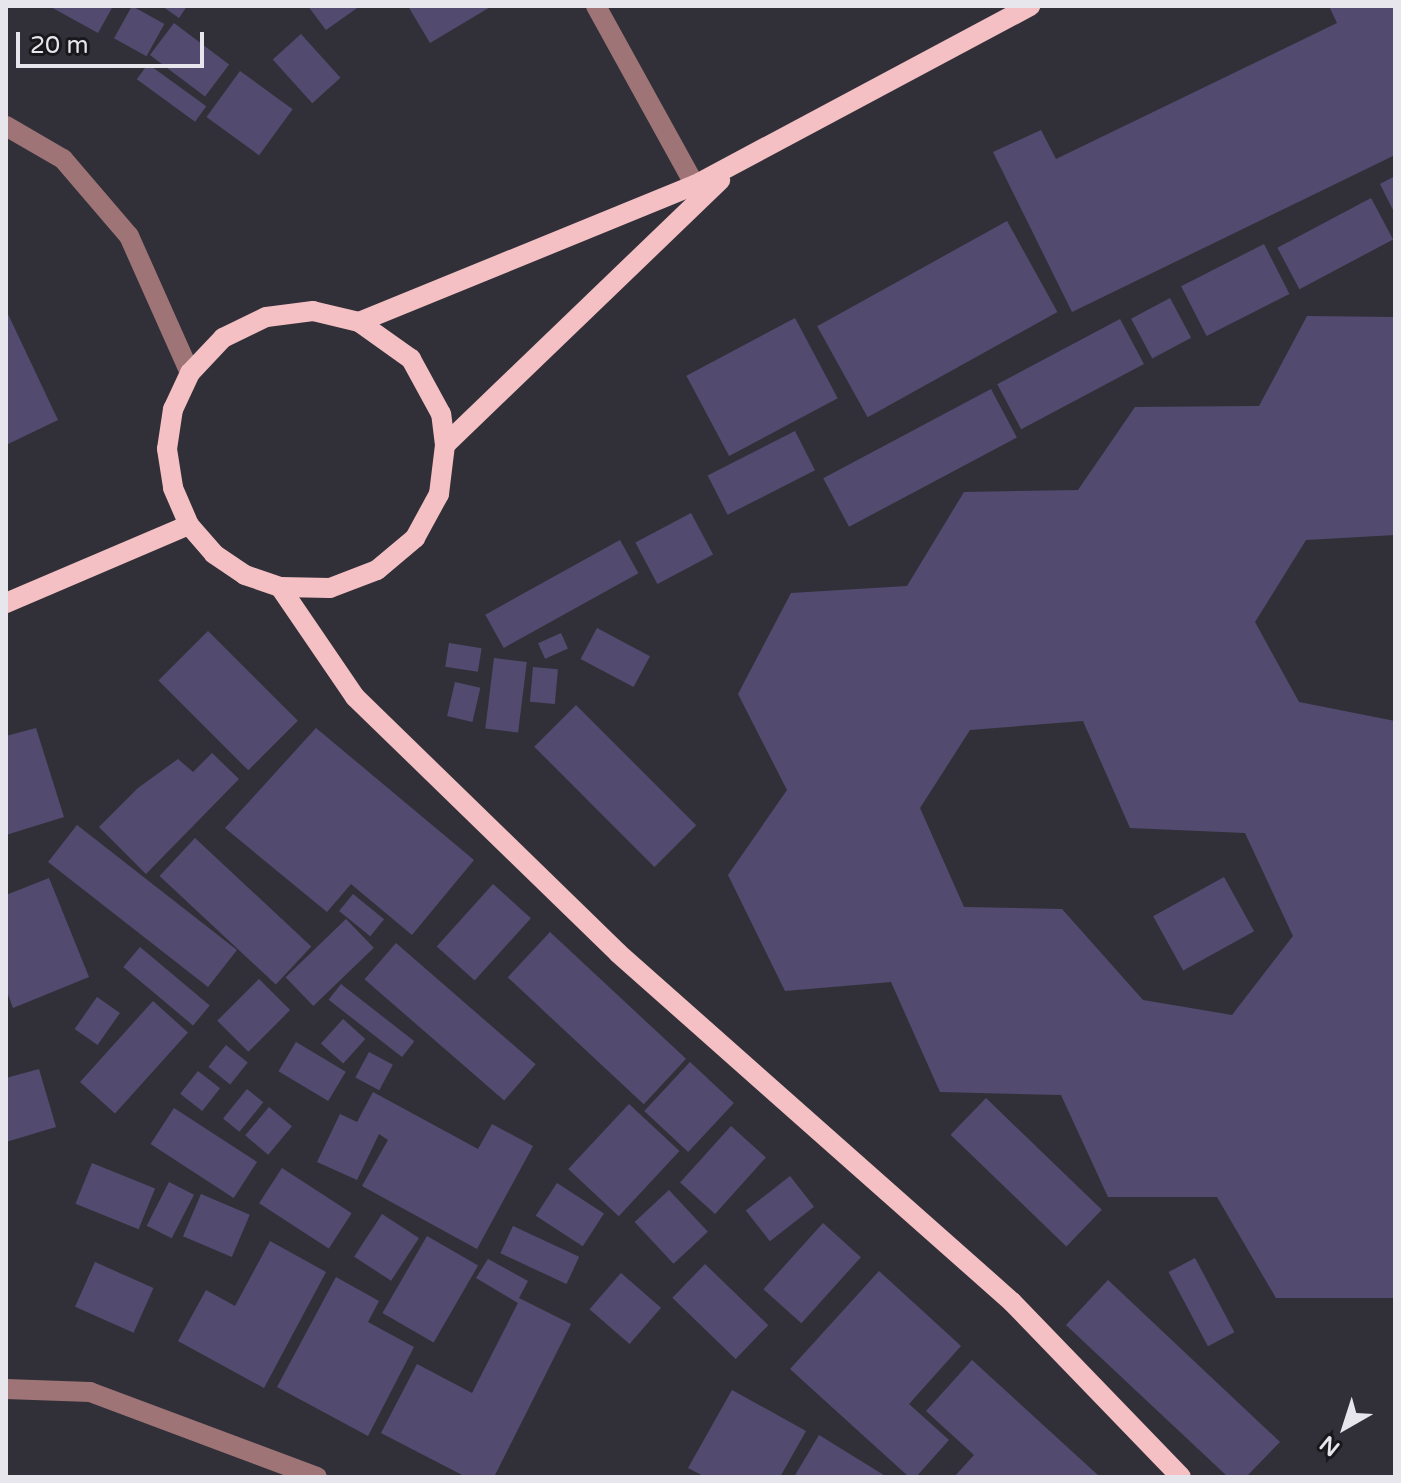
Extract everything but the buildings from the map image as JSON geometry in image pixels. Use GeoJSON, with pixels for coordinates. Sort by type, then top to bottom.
{"type":"FeatureCollection","features":[{"type":"Feature","properties":{"kind":"main road"},"geometry":{"type":"LineString","coordinates":[[359,322],[695,185],[1030,6]]}},
{"type":"Feature","properties":{"kind":"main road"},"geometry":{"type":"LineString","coordinates":[[445,445],[734,166]]}},
{"type":"Feature","properties":{"kind":"main road"},"geometry":{"type":"LineString","coordinates":[[313,311],[359,322],[411,359],[441,414],[445,445],[439,494],[415,538],[377,570],[330,588],[280,587],[225,561],[189,525],[173,488],[167,449],[173,409],[190,373],[223,338],[266,317],[313,311]]}},
{"type":"Feature","properties":{"kind":"main road"},"geometry":{"type":"LineString","coordinates":[[6,603],[189,525]]}},
{"type":"Feature","properties":{"kind":"main road"},"geometry":{"type":"LineString","coordinates":[[280,587],[355,697],[618,953],[1012,1302],[1181,1477]]}},
{"type":"Feature","properties":{"kind":"street"},"geometry":{"type":"LineString","coordinates":[[596,6],[695,185]]}},
{"type":"Feature","properties":{"kind":"street"},"geometry":{"type":"LineString","coordinates":[[6,126],[63,159],[129,236],[190,373]]}},
{"type":"Feature","properties":{"kind":"street"},"geometry":{"type":"LineString","coordinates":[[6,1389],[90,1392],[317,1477]]}}]}
